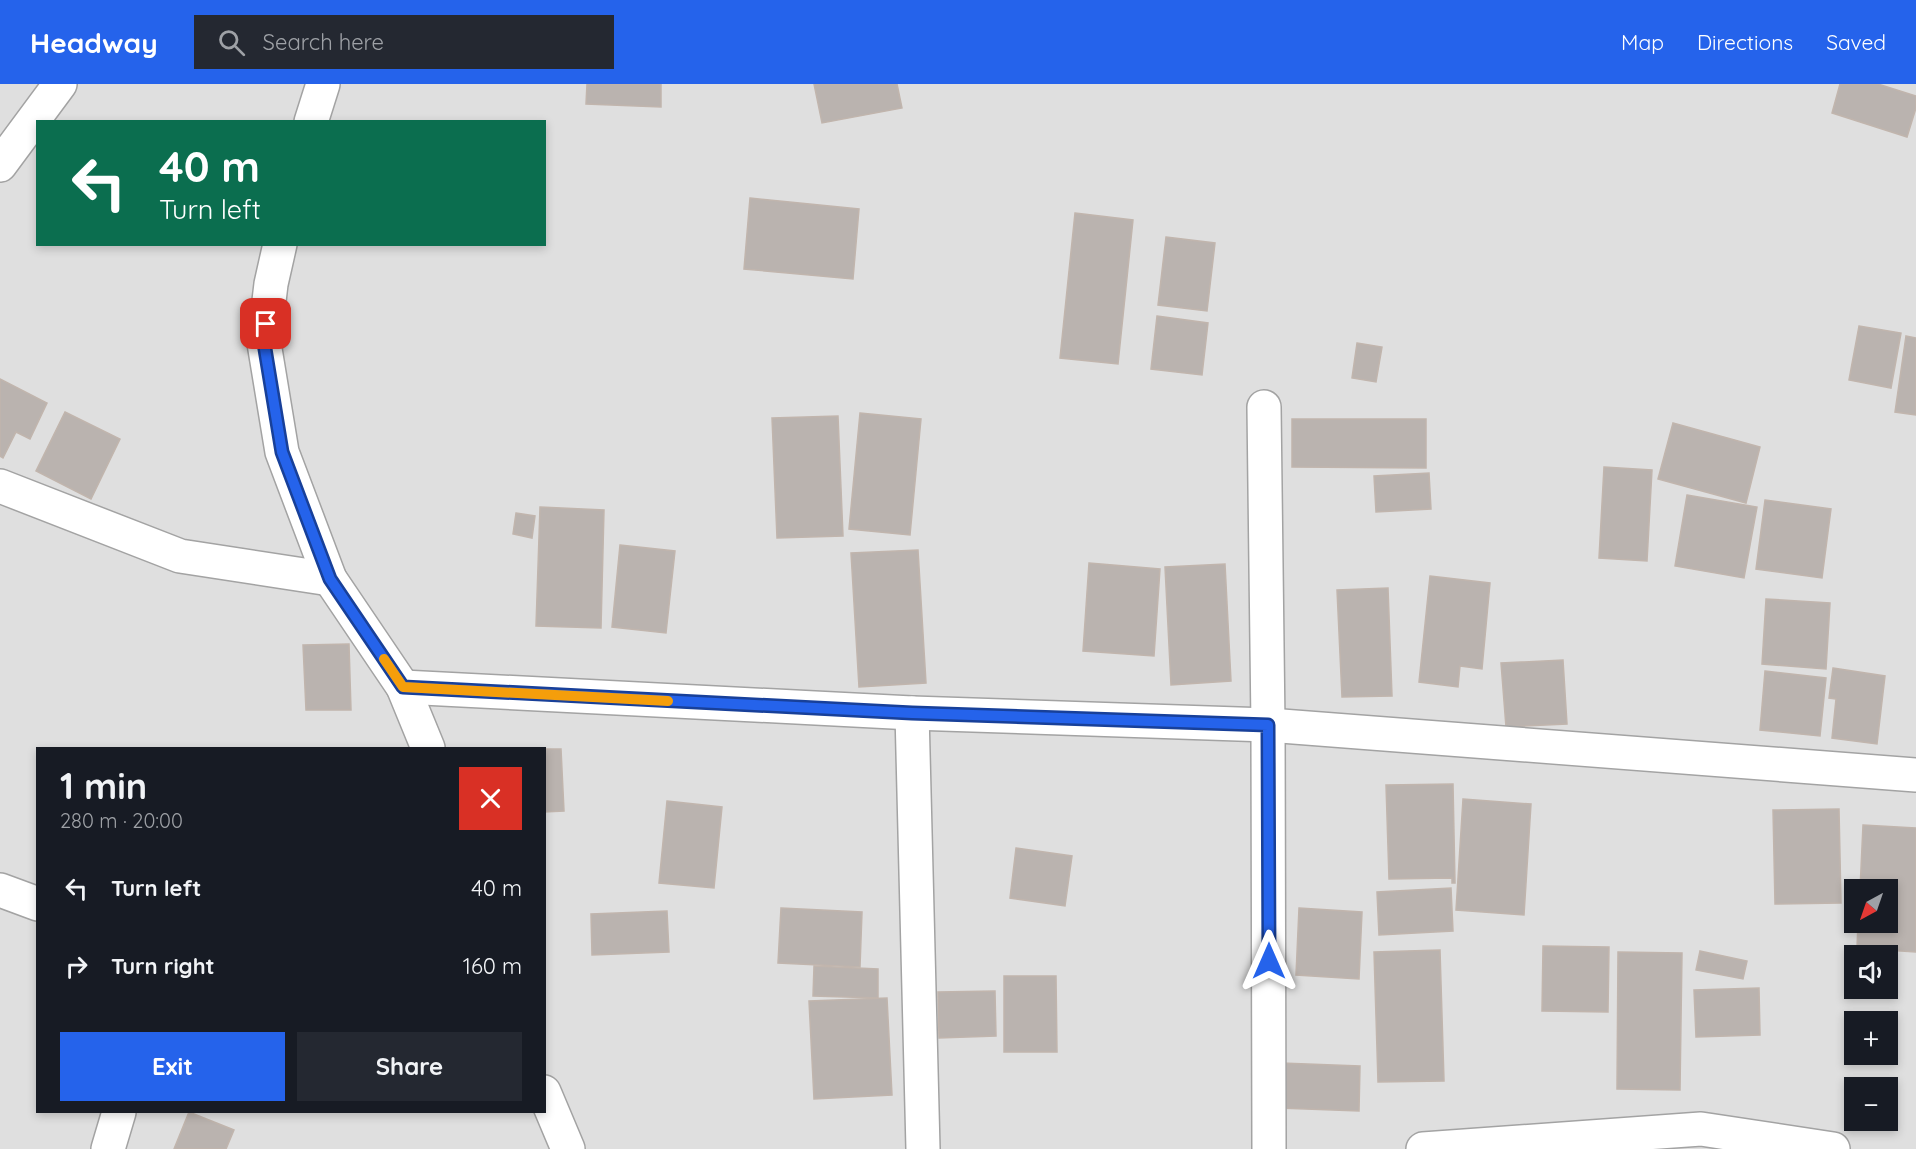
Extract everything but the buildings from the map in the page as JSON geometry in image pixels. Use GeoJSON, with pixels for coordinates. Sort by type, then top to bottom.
{"type":"FeatureCollection","features":[{"type":"Feature","properties":{"kind":"street"},"geometry":{"type":"LineString","coordinates":[[0,165],[60,84]]}},
{"type":"Feature","properties":{"kind":"street"},"geometry":{"type":"LineString","coordinates":[[312,120],[323,84]]}},
{"type":"Feature","properties":{"kind":"street"},"geometry":{"type":"LineString","coordinates":[[280,246],[271,284],[264,343],[282,452],[330,579],[403,687],[428,747]]}},
{"type":"Feature","properties":{"kind":"street"},"geometry":{"type":"LineString","coordinates":[[1264,407],[1268,725],[1269,1149]]}},
{"type":"Feature","properties":{"kind":"street"},"geometry":{"type":"LineString","coordinates":[[0,486],[180,556],[330,579]]}},
{"type":"Feature","properties":{"kind":"street"},"geometry":{"type":"LineString","coordinates":[[403,687],[912,713],[1268,725],[1916,775]]}},
{"type":"Feature","properties":{"kind":"street"},"geometry":{"type":"LineString","coordinates":[[912,713],[923,1149]]}},
{"type":"Feature","properties":{"kind":"street"},"geometry":{"type":"LineString","coordinates":[[0,890],[36,903]]}},
{"type":"Feature","properties":{"kind":"street"},"geometry":{"type":"LineString","coordinates":[[546,1097],[568,1149]]}},
{"type":"Feature","properties":{"kind":"street"},"geometry":{"type":"LineString","coordinates":[[108,1149],[119,1113]]}},
{"type":"Feature","properties":{"kind":"street"},"geometry":{"type":"LineString","coordinates":[[1423,1149],[1701,1129],[1833,1149]]}},
{"type":"Feature","properties":{"kind":"shaded area"},"geometry":{"type":"Polygon","coordinates":[[[0,84],[1916,84],[1916,1149],[0,1149],[0,84]]]}},
{"type":"Feature","properties":{"kind":"slow traffic"},"geometry":{"type":"LineString","coordinates":[[384,659],[403,687],[668,701]]}},
{"type":"Feature","properties":{"kind":"route"},"geometry":{"type":"LineString","coordinates":[[266,324],[264,343],[282,452],[330,579],[403,687],[912,713],[1268,725],[1269,961]]}}]}
